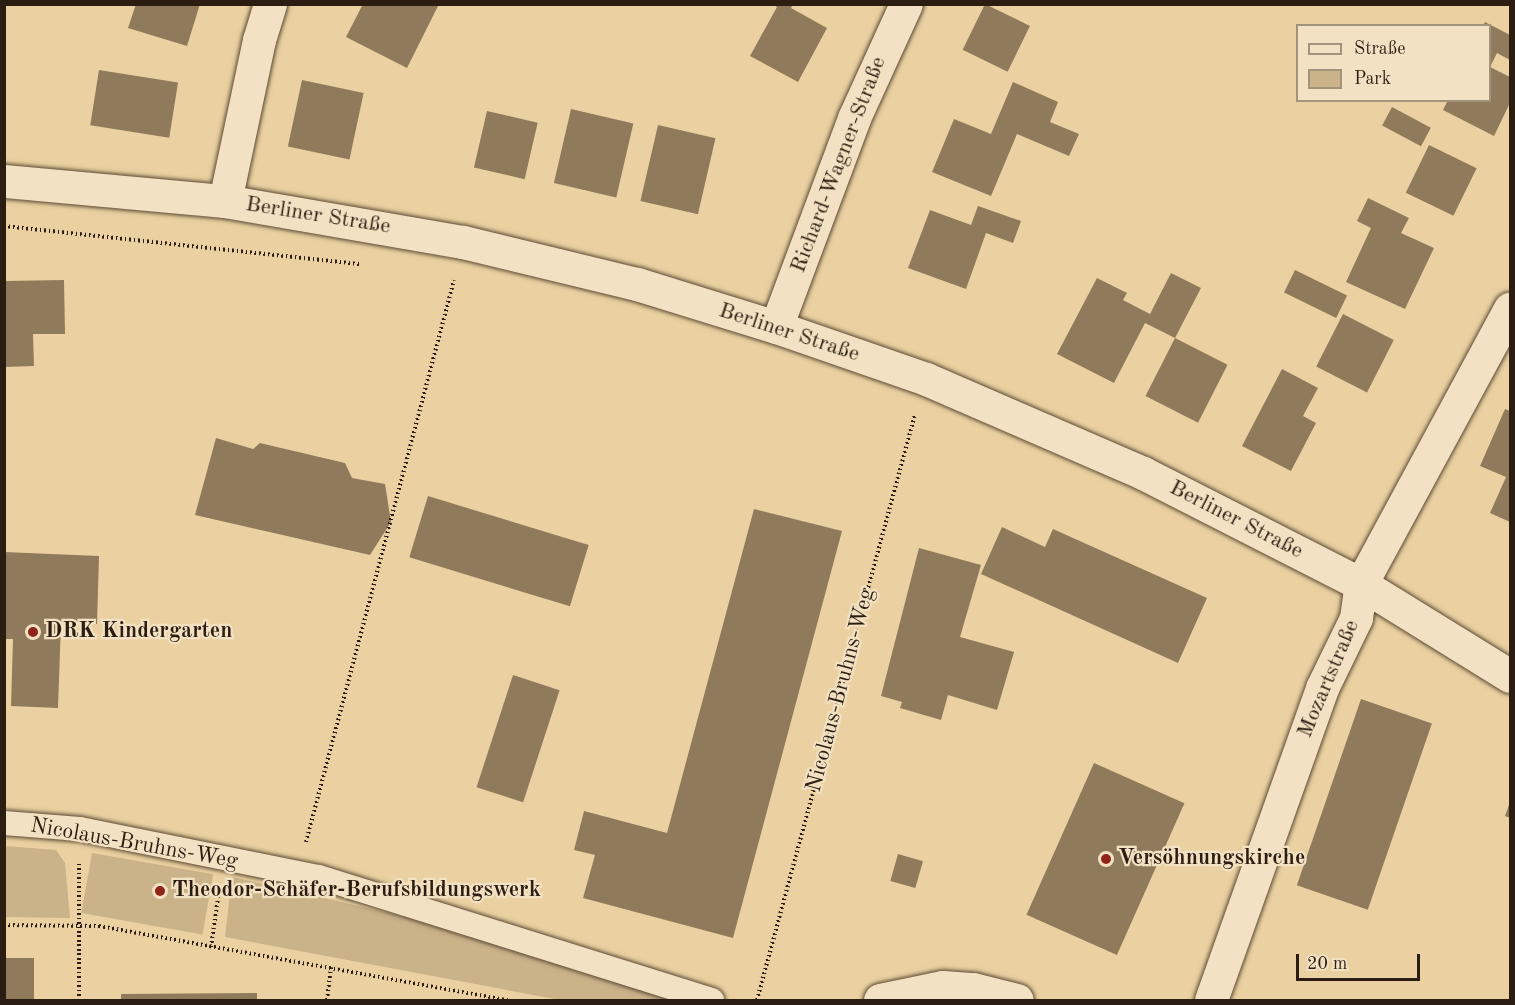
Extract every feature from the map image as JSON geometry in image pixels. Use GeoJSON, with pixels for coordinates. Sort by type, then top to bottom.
{"type":"FeatureCollection","features":[{"type":"Feature","properties":{"kind":"street"},"geometry":{"type":"LineString","coordinates":[[225,201],[259,39],[270,4]]}},
{"type":"Feature","properties":{"kind":"street","name":"Richard-Wagner-Straße"},"geometry":{"type":"LineString","coordinates":[[776,327],[854,118],[906,4]]}},
{"type":"Feature","properties":{"kind":"street","name":"Berliner Straße"},"geometry":{"type":"LineString","coordinates":[[4,181],[225,201],[463,242],[637,284],[776,327],[926,379],[1143,472],[1361,584],[1510,676]]}},
{"type":"Feature","properties":{"kind":"street","name":"Mozartstraße"},"geometry":{"type":"LineString","coordinates":[[1211,1000],[1322,688],[1356,618],[1361,584],[1510,309]]}},
{"type":"Feature","properties":{"kind":"street"},"geometry":{"type":"LineString","coordinates":[[880,1000],[944,987],[973,989],[1017,1000]]}},
{"type":"Feature","properties":{"kind":"lane","name":"Nicolaus-Bruhns-Weg"},"geometry":{"type":"LineString","coordinates":[[4,823],[80,830],[298,873],[712,1000]]}},
{"type":"Feature","properties":{"kind":"path"},"geometry":{"type":"LineString","coordinates":[[4,226],[141,238],[353,266],[373,261]]}},
{"type":"Feature","properties":{"kind":"path"},"geometry":{"type":"LineString","coordinates":[[298,873],[463,242]]}},
{"type":"Feature","properties":{"kind":"path","name":"Nicolaus-Bruhns-Weg"},"geometry":{"type":"LineString","coordinates":[[757,1000],[926,379]]}},
{"type":"Feature","properties":{"kind":"path"},"geometry":{"type":"LineString","coordinates":[[79,1000],[77,926],[80,830]]}},
{"type":"Feature","properties":{"kind":"path"},"geometry":{"type":"LineString","coordinates":[[211,947],[223,858]]}},
{"type":"Feature","properties":{"kind":"path"},"geometry":{"type":"LineString","coordinates":[[4,925],[77,926],[331,967],[508,1000]]}},
{"type":"Feature","properties":{"kind":"path"},"geometry":{"type":"LineString","coordinates":[[327,1000],[331,967]]}},
{"type":"Feature","properties":{"kind":"green space"},"geometry":{"type":"Polygon","coordinates":[[[5,846],[56,850],[65,863],[70,918],[5,917],[5,846]]]}},
{"type":"Feature","properties":{"kind":"green space"},"geometry":{"type":"Polygon","coordinates":[[[92,853],[213,874],[203,934],[81,913],[92,853]]]}},
{"type":"Feature","properties":{"kind":"green space"},"geometry":{"type":"Polygon","coordinates":[[[232,877],[467,931],[688,1000],[560,1000],[225,937],[232,877]]]}},
{"type":"Feature","properties":{"kind":"building"},"geometry":{"type":"Polygon","coordinates":[[[136,4],[200,4],[187,46],[128,28],[136,4]]]}},
{"type":"Feature","properties":{"kind":"building"},"geometry":{"type":"Polygon","coordinates":[[[363,4],[438,6],[407,68],[346,37],[363,4]]]}},
{"type":"Feature","properties":{"kind":"building"},"geometry":{"type":"Polygon","coordinates":[[[772,4],[793,4],[791,8],[827,28],[798,82],[750,56],[777,7],[772,4]]]}},
{"type":"Feature","properties":{"kind":"building"},"geometry":{"type":"Polygon","coordinates":[[[985,4],[1030,26],[1008,72],[963,50],[985,4]]]}},
{"type":"Feature","properties":{"kind":"building"},"geometry":{"type":"Polygon","coordinates":[[[1491,25],[1510,35],[1510,60],[1497,53],[1491,65],[1491,25]]]}},
{"type":"Feature","properties":{"kind":"building"},"geometry":{"type":"Polygon","coordinates":[[[1491,68],[1510,77],[1510,103],[1494,136],[1443,110],[1447,102],[1491,102],[1491,68]]]}},
{"type":"Feature","properties":{"kind":"building"},"geometry":{"type":"Polygon","coordinates":[[[99,70],[178,83],[169,138],[90,125],[99,70]]]}},
{"type":"Feature","properties":{"kind":"building"},"geometry":{"type":"Polygon","coordinates":[[[302,80],[364,93],[349,160],[288,147],[302,80]]]}},
{"type":"Feature","properties":{"kind":"building"},"geometry":{"type":"Polygon","coordinates":[[[1013,82],[1058,102],[1050,122],[1079,134],[1069,156],[1017,134],[991,196],[932,172],[954,119],[991,134],[1013,82]]]}},
{"type":"Feature","properties":{"kind":"building"},"geometry":{"type":"Polygon","coordinates":[[[1392,107],[1431,128],[1421,146],[1382,126],[1392,107]]]}},
{"type":"Feature","properties":{"kind":"building"},"geometry":{"type":"Polygon","coordinates":[[[571,109],[633,123],[616,197],[554,183],[571,109]]]}},
{"type":"Feature","properties":{"kind":"building"},"geometry":{"type":"Polygon","coordinates":[[[487,111],[538,123],[525,179],[474,168],[487,111]]]}},
{"type":"Feature","properties":{"kind":"building"},"geometry":{"type":"Polygon","coordinates":[[[658,125],[715,138],[698,214],[640,201],[658,125]]]}},
{"type":"Feature","properties":{"kind":"building"},"geometry":{"type":"Polygon","coordinates":[[[1429,145],[1477,168],[1453,216],[1406,193],[1429,145]]]}},
{"type":"Feature","properties":{"kind":"building"},"geometry":{"type":"Polygon","coordinates":[[[1368,198],[1409,218],[1401,233],[1434,248],[1405,309],[1346,282],[1371,228],[1357,221],[1368,198]]]}},
{"type":"Feature","properties":{"kind":"building"},"geometry":{"type":"Polygon","coordinates":[[[978,206],[1021,221],[1013,243],[986,233],[966,289],[908,268],[930,210],[971,225],[978,206]]]}},
{"type":"Feature","properties":{"kind":"building"},"geometry":{"type":"Polygon","coordinates":[[[1295,270],[1347,295],[1336,318],[1284,292],[1295,270]]]}},
{"type":"Feature","properties":{"kind":"building"},"geometry":{"type":"Polygon","coordinates":[[[1171,273],[1201,288],[1175,338],[1145,323],[1114,383],[1057,354],[1097,278],[1127,293],[1123,300],[1150,314],[1171,273]]]}},
{"type":"Feature","properties":{"kind":"building"},"geometry":{"type":"Polygon","coordinates":[[[64,280],[65,334],[33,334],[34,366],[5,367],[5,281],[64,280]]]}},
{"type":"Feature","properties":{"kind":"building"},"geometry":{"type":"Polygon","coordinates":[[[1343,314],[1394,340],[1367,392],[1316,367],[1343,314]]]}},
{"type":"Feature","properties":{"kind":"building"},"geometry":{"type":"Polygon","coordinates":[[[1175,338],[1228,365],[1198,423],[1145,396],[1175,338]]]}},
{"type":"Feature","properties":{"kind":"building"},"geometry":{"type":"Polygon","coordinates":[[[1282,369],[1318,388],[1303,416],[1316,423],[1291,471],[1242,446],[1282,369]]]}},
{"type":"Feature","properties":{"kind":"building"},"geometry":{"type":"Polygon","coordinates":[[[1505,409],[1510,411],[1510,522],[1490,513],[1506,477],[1480,466],[1505,409]]]}},
{"type":"Feature","properties":{"kind":"building"},"geometry":{"type":"Polygon","coordinates":[[[216,438],[253,449],[260,443],[345,463],[352,478],[385,484],[391,522],[370,555],[195,515],[216,438]]]}},
{"type":"Feature","properties":{"kind":"building"},"geometry":{"type":"Polygon","coordinates":[[[428,496],[589,545],[570,606],[409,557],[428,496]]]}},
{"type":"Feature","properties":{"kind":"building"},"geometry":{"type":"Polygon","coordinates":[[[754,509],[842,531],[733,938],[583,898],[595,855],[574,850],[584,811],[667,833],[754,509]]]}},
{"type":"Feature","properties":{"kind":"building"},"geometry":{"type":"Polygon","coordinates":[[[1002,527],[1045,547],[1053,529],[1207,598],[1178,663],[981,574],[1002,527]]]}},
{"type":"Feature","properties":{"kind":"building"},"geometry":{"type":"Polygon","coordinates":[[[919,548],[981,565],[960,637],[1014,652],[997,710],[948,695],[941,720],[900,708],[902,702],[881,696],[919,548]]]}},
{"type":"Feature","properties":{"kind":"building","name":"DRK Kindergarten"},"geometry":{"type":"Polygon","coordinates":[[[4,552],[99,556],[97,624],[61,623],[58,708],[11,706],[13,639],[4,639],[4,552]]]}},
{"type":"Feature","properties":{"kind":"building"},"geometry":{"type":"Polygon","coordinates":[[[513,675],[560,690],[523,802],[477,787],[513,675]]]}},
{"type":"Feature","properties":{"kind":"building"},"geometry":{"type":"Polygon","coordinates":[[[1361,699],[1432,723],[1368,910],[1297,885],[1361,699]]]}},
{"type":"Feature","properties":{"kind":"building","name":"Versöhnungskirche"},"geometry":{"type":"Polygon","coordinates":[[[1094,763],[1184,803],[1117,955],[1026,915],[1094,763]]]}},
{"type":"Feature","properties":{"kind":"building"},"geometry":{"type":"Polygon","coordinates":[[[1510,802],[1510,818],[1505,816],[1510,802]]]}},
{"type":"Feature","properties":{"kind":"building"},"geometry":{"type":"Polygon","coordinates":[[[898,854],[923,861],[915,888],[890,881],[898,854]]]}},
{"type":"Feature","properties":{"kind":"building"},"geometry":{"type":"Polygon","coordinates":[[[5,958],[34,958],[34,1000],[5,1000],[5,958]]]}},
{"type":"Feature","properties":{"kind":"building"},"geometry":{"type":"Polygon","coordinates":[[[257,993],[257,1000],[121,1000],[121,994],[257,993]]]}},
{"type":"Feature","properties":{"kind":"place","name":"DRK Kindergarten"},"geometry":{"type":"Point","coordinates":[33,632]}},
{"type":"Feature","properties":{"kind":"place","name":"Versöhnungskirche"},"geometry":{"type":"Point","coordinates":[1106,859]}},
{"type":"Feature","properties":{"kind":"place","name":"Theodor-Schäfer-Berufsbildungswerk"},"geometry":{"type":"Point","coordinates":[160,891]}}]}
